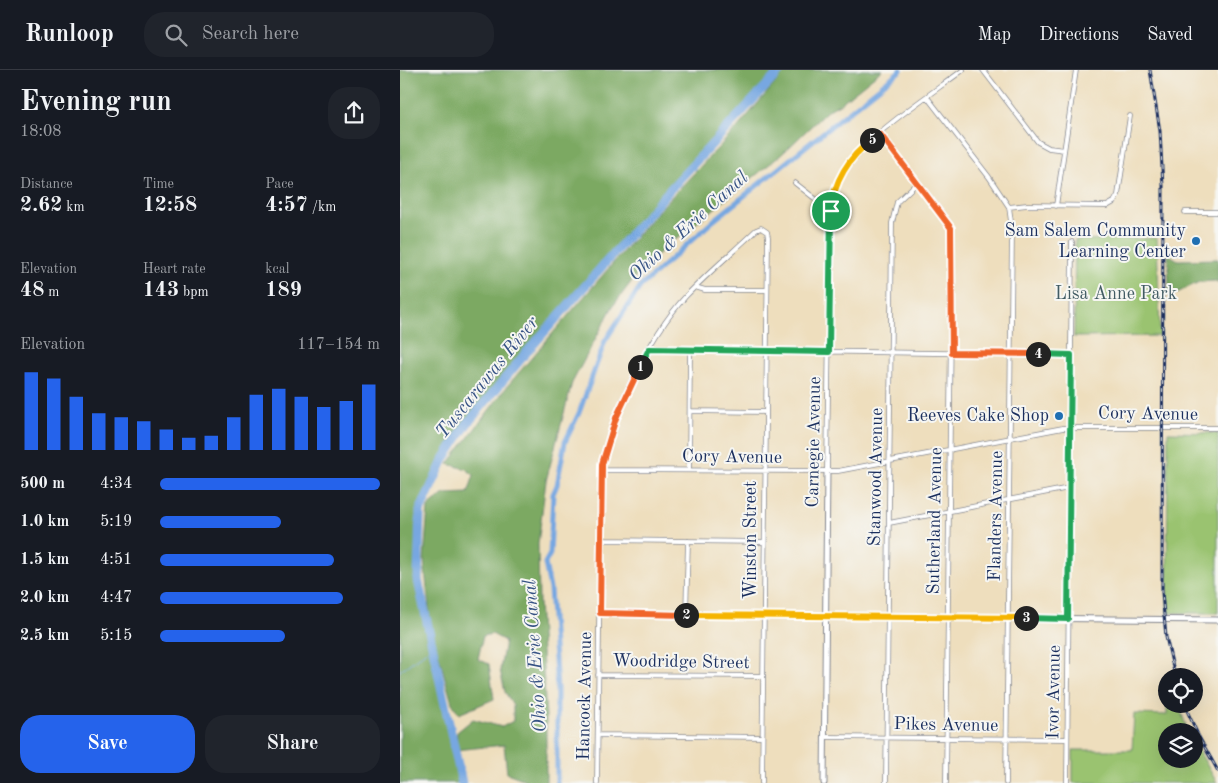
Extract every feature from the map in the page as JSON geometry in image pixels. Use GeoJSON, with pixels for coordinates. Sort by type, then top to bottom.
{"type":"FeatureCollection","features":[{"type":"Feature","properties":{"kind":"street","name":"Carnegie Avenue"},"geometry":{"type":"LineString","coordinates":[[824,783],[831,211],[836,188],[848,164],[866,144],[962,70]]}},
{"type":"Feature","properties":{"kind":"street"},"geometry":{"type":"LineString","coordinates":[[983,70],[1038,142],[1049,148],[1064,150]]}},
{"type":"Feature","properties":{"kind":"street"},"geometry":{"type":"LineString","coordinates":[[1056,206],[1076,70]]}},
{"type":"Feature","properties":{"kind":"street","name":"Flanders Avenue"},"geometry":{"type":"LineString","coordinates":[[928,97],[989,177],[1009,208],[1012,236],[1006,783]]}},
{"type":"Feature","properties":{"kind":"street"},"geometry":{"type":"LineString","coordinates":[[1009,208],[1107,206],[1114,202],[1118,195],[1130,116]]}},
{"type":"Feature","properties":{"kind":"street","name":"Sutherland Avenue"},"geometry":{"type":"LineString","coordinates":[[880,134],[951,228],[952,353],[946,783]]}},
{"type":"Feature","properties":{"kind":"street","name":"Stanwood Avenue"},"geometry":{"type":"LineString","coordinates":[[886,783],[893,213],[902,196],[918,182]]}},
{"type":"Feature","properties":{"kind":"street"},"geometry":{"type":"LineString","coordinates":[[795,183],[831,211]]}},
{"type":"Feature","properties":{"kind":"street"},"geometry":{"type":"LineString","coordinates":[[1185,212],[1218,212]]}},
{"type":"Feature","properties":{"kind":"street","name":"Hancock Avenue"},"geometry":{"type":"LineString","coordinates":[[597,783],[602,470],[616,418],[649,349],[682,300],[756,230],[764,229],[768,238]]}},
{"type":"Feature","properties":{"kind":"street","name":"Winston Street"},"geometry":{"type":"LineString","coordinates":[[762,783],[768,238]]}},
{"type":"Feature","properties":{"kind":"street","name":"Ivor Avenue"},"geometry":{"type":"LineString","coordinates":[[1067,783],[1072,242]]}},
{"type":"Feature","properties":{"kind":"street"},"geometry":{"type":"LineString","coordinates":[[695,287],[704,290],[767,290]]}},
{"type":"Feature","properties":{"kind":"street"},"geometry":{"type":"LineString","coordinates":[[649,349],[1071,355]]}},
{"type":"Feature","properties":{"kind":"street"},"geometry":{"type":"LineString","coordinates":[[689,470],[690,350]]}},
{"type":"Feature","properties":{"kind":"street"},"geometry":{"type":"LineString","coordinates":[[690,410],[766,412]]}},
{"type":"Feature","properties":{"kind":"street","name":"Cory Avenue"},"geometry":{"type":"LineString","coordinates":[[602,470],[827,471],[890,462],[950,449],[1071,428],[1218,428]]}},
{"type":"Feature","properties":{"kind":"street"},"geometry":{"type":"LineString","coordinates":[[889,523],[1069,488]]}},
{"type":"Feature","properties":{"kind":"street"},"geometry":{"type":"LineString","coordinates":[[600,540],[764,542]]}},
{"type":"Feature","properties":{"kind":"street"},"geometry":{"type":"LineString","coordinates":[[686,615],[688,541]]}},
{"type":"Feature","properties":{"kind":"street"},"geometry":{"type":"LineString","coordinates":[[600,613],[1218,620]]}},
{"type":"Feature","properties":{"kind":"street","name":"Woodridge Street"},"geometry":{"type":"LineString","coordinates":[[598,675],[763,676]]}},
{"type":"Feature","properties":{"kind":"street"},"geometry":{"type":"LineString","coordinates":[[598,735],[762,736]]}},
{"type":"Feature","properties":{"kind":"street","name":"Pikes Avenue"},"geometry":{"type":"LineString","coordinates":[[825,737],[1067,739]]}},
{"type":"Feature","properties":{"kind":"green space"},"geometry":{"type":"Polygon","coordinates":[[[400,70],[777,70],[526,353],[467,424],[444,459],[420,511],[418,580],[442,696],[463,783],[400,783],[400,70]]]}},
{"type":"Feature","properties":{"kind":"green space"},"geometry":{"type":"Polygon","coordinates":[[[786,70],[882,70],[841,103],[827,111],[781,155],[644,265],[613,306],[572,383],[546,481],[538,544],[539,602],[546,717],[546,783],[525,783],[525,780],[507,773],[504,745],[456,750],[457,732],[473,719],[502,727],[513,721],[513,705],[505,692],[500,670],[505,641],[492,634],[483,636],[478,659],[489,664],[494,699],[459,714],[452,703],[431,628],[424,560],[428,507],[444,494],[468,493],[474,475],[466,469],[448,464],[509,384],[658,211],[737,128],[786,70]]]}},
{"type":"Feature","properties":{"kind":"green space","name":"Lisa Anne Park"},"geometry":{"type":"Polygon","coordinates":[[[1157,238],[1160,336],[1074,337],[1075,240],[1157,238]]]}},
{"type":"Feature","properties":{"kind":"green space"},"geometry":{"type":"Polygon","coordinates":[[[1168,254],[1178,260],[1218,259],[1218,283],[1216,281],[1199,282],[1169,297],[1168,254]]]}},
{"type":"Feature","properties":{"kind":"green space"},"geometry":{"type":"Polygon","coordinates":[[[1168,432],[1218,433],[1218,613],[1167,613],[1168,432]]]}},
{"type":"Feature","properties":{"kind":"green space"},"geometry":{"type":"Polygon","coordinates":[[[1167,713],[1181,713],[1185,723],[1158,723],[1158,768],[1203,768],[1203,758],[1217,783],[1073,783],[1073,750],[1132,750],[1134,714],[1167,715],[1167,713]]]}},
{"type":"Feature","properties":{"kind":"waterway","name":"Tuscarawas River"},"geometry":{"type":"LineString","coordinates":[[462,783],[418,580],[420,511],[444,459],[467,424],[526,353],[673,186],[781,70]]}},
{"type":"Feature","properties":{"kind":"waterway","name":"Ohio & Erie Canal"},"geometry":{"type":"LineString","coordinates":[[557,783],[557,688],[550,589],[545,563],[550,554],[553,494],[557,485],[565,442],[579,413],[605,341],[640,287],[713,221],[901,70]]}},
{"type":"Feature","properties":{"kind":"waterway"},"geometry":{"type":"LineString","coordinates":[[400,671],[432,647]]}},
{"type":"Feature","properties":{"kind":"railway"},"geometry":{"type":"LineString","coordinates":[[1150,70],[1160,131],[1163,186],[1162,592],[1166,637],[1173,668]]}},
{"type":"Feature","properties":{"kind":"railway"},"geometry":{"type":"LineString","coordinates":[[1188,713],[1218,771]]}},
{"type":"Feature","properties":{"kind":"place","name":"Sam Salem Community Learning Center"},"geometry":{"type":"Point","coordinates":[1196,241]}},
{"type":"Feature","properties":{"kind":"place","name":"Reeves Cake Shop"},"geometry":{"type":"Point","coordinates":[1059,416]}},
{"type":"Feature","properties":{"kind":"route"},"geometry":{"type":"LineString","coordinates":[[880,134],[946,219],[952,231],[952,353],[1071,355],[1068,619],[600,613],[602,464],[616,418],[646,354],[649,349],[829,352],[831,211],[836,188],[851,159],[866,144],[880,134]]}}]}
